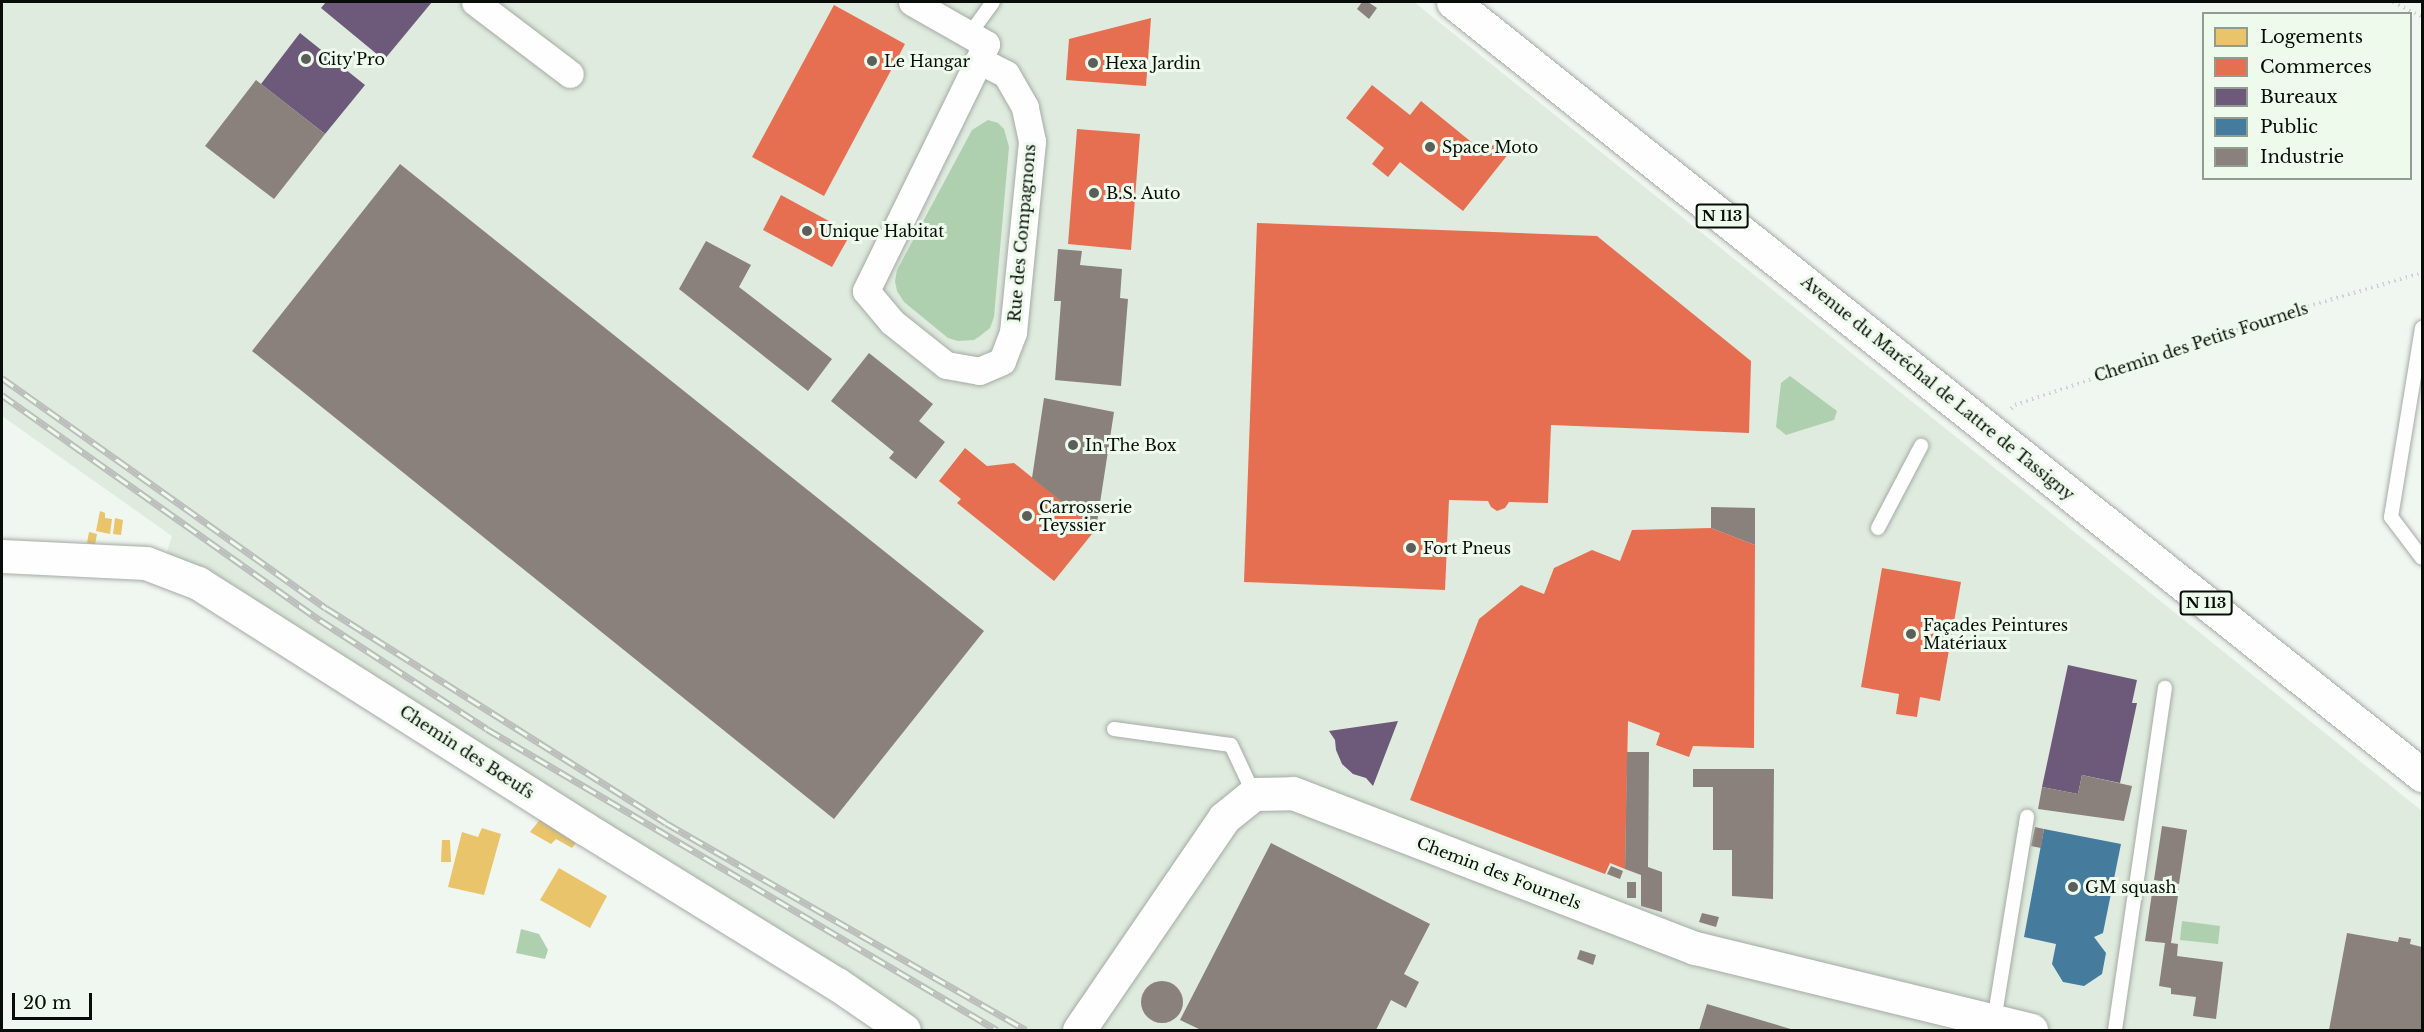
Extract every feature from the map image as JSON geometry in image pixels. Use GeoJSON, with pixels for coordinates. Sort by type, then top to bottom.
{"type":"FeatureCollection","features":[{"type":"Feature","properties":{"kind":"street"},"geometry":{"type":"LineString","coordinates":[[475,2],[570,74]]}},
{"type":"Feature","properties":{"kind":"street","name":"Rue des Compagnons"},"geometry":{"type":"LineString","coordinates":[[912,2],[974,47],[1006,74],[1025,107],[1032,141],[1013,332],[1002,361],[979,372],[946,365],[892,322],[866,291],[974,47]]}},
{"type":"Feature","properties":{"kind":"street","name":"Avenue du Maréchal de Lattre de Tassigny"},"geometry":{"type":"LineString","coordinates":[[1454,2],[2422,775]]}},
{"type":"Feature","properties":{"kind":"street","name":"Chemin des Bœufs"},"geometry":{"type":"LineString","coordinates":[[2,556],[146,563],[198,583],[584,828],[837,984],[904,1030]]}},
{"type":"Feature","properties":{"kind":"street","name":"Chemin des Fournels"},"geometry":{"type":"LineString","coordinates":[[1254,795],[1293,793],[1695,948],[2031,1030]]}},
{"type":"Feature","properties":{"kind":"street"},"geometry":{"type":"LineString","coordinates":[[1079,1030],[1224,818],[1254,795]]}},
{"type":"Feature","properties":{"kind":"lane"},"geometry":{"type":"LineString","coordinates":[[974,47],[993,2]]}},
{"type":"Feature","properties":{"kind":"lane"},"geometry":{"type":"LineString","coordinates":[[2422,328],[2391,517],[2422,558]]}},
{"type":"Feature","properties":{"kind":"lane"},"geometry":{"type":"LineString","coordinates":[[1878,528],[1921,446]]}},
{"type":"Feature","properties":{"kind":"lane"},"geometry":{"type":"LineString","coordinates":[[2115,1030],[2165,688]]}},
{"type":"Feature","properties":{"kind":"lane"},"geometry":{"type":"LineString","coordinates":[[1114,729],[1231,745],[1254,795]]}},
{"type":"Feature","properties":{"kind":"lane"},"geometry":{"type":"LineString","coordinates":[[1994,1022],[2027,818]]}},
{"type":"Feature","properties":{"kind":"path"},"geometry":{"type":"LineString","coordinates":[[2393,2],[2422,17]]}},
{"type":"Feature","properties":{"kind":"path","name":"Chemin des Petits Fournels"},"geometry":{"type":"LineString","coordinates":[[1990,430],[2015,405],[2302,308],[2422,273]]}},
{"type":"Feature","properties":{"kind":"shaded area"},"geometry":{"type":"Polygon","coordinates":[[[2,2],[1414,2],[2422,811],[2422,1030],[923,1030],[230,583],[166,555],[172,536],[2,416],[2,2]]]}},
{"type":"Feature","properties":{"kind":"shaded area"},"geometry":{"type":"Polygon","coordinates":[[[988,120],[998,123],[1004,129],[1009,147],[994,317],[990,328],[974,340],[958,341],[948,338],[904,302],[897,291],[895,281],[897,270],[972,130],[988,120]]]}},
{"type":"Feature","properties":{"kind":"shaded area"},"geometry":{"type":"Polygon","coordinates":[[[1790,376],[1837,411],[1834,420],[1786,435],[1776,427],[1781,383],[1790,376]]]}},
{"type":"Feature","properties":{"kind":"shaded area"},"geometry":{"type":"Polygon","coordinates":[[[2182,921],[2220,926],[2218,944],[2180,940],[2182,921]]]}},
{"type":"Feature","properties":{"kind":"shaded area"},"geometry":{"type":"Polygon","coordinates":[[[521,929],[539,934],[548,950],[545,959],[516,953],[521,929]]]}},
{"type":"Feature","properties":{"kind":"building: Logements"},"geometry":{"type":"Polygon","coordinates":[[[100,511],[105,513],[105,518],[112,519],[110,534],[96,531],[100,511]]]}},
{"type":"Feature","properties":{"kind":"building: Logements"},"geometry":{"type":"Polygon","coordinates":[[[115,518],[123,520],[121,535],[113,534],[115,518]]]}},
{"type":"Feature","properties":{"kind":"building: Logements"},"geometry":{"type":"Polygon","coordinates":[[[89,532],[97,534],[95,545],[87,543],[89,532]]]}},
{"type":"Feature","properties":{"kind":"building: Logements"},"geometry":{"type":"Polygon","coordinates":[[[542,817],[579,839],[572,848],[556,839],[551,844],[530,832],[542,817]]]}},
{"type":"Feature","properties":{"kind":"building: Logements"},"geometry":{"type":"Polygon","coordinates":[[[482,828],[501,834],[484,895],[448,887],[462,832],[478,837],[482,828]]]}},
{"type":"Feature","properties":{"kind":"building: Logements"},"geometry":{"type":"Polygon","coordinates":[[[442,840],[450,840],[451,862],[441,862],[442,840]]]}},
{"type":"Feature","properties":{"kind":"building: Logements"},"geometry":{"type":"Polygon","coordinates":[[[559,868],[607,896],[590,928],[540,900],[559,868]]]}},
{"type":"Feature","properties":{"kind":"building: Commerces"},"geometry":{"type":"Polygon","coordinates":[[[834,5],[905,44],[824,196],[752,157],[834,5]]]}},
{"type":"Feature","properties":{"kind":"building: Commerces"},"geometry":{"type":"Polygon","coordinates":[[[1151,18],[1146,86],[1066,80],[1069,39],[1151,18]]]}},
{"type":"Feature","properties":{"kind":"building: Commerces","name":"Space Moto"},"geometry":{"type":"Polygon","coordinates":[[[1372,85],[1410,115],[1421,101],[1486,154],[1493,145],[1513,148],[1463,211],[1400,162],[1388,177],[1372,164],[1384,148],[1346,118],[1372,85]]]}},
{"type":"Feature","properties":{"kind":"building: Commerces"},"geometry":{"type":"Polygon","coordinates":[[[1077,129],[1140,134],[1131,250],[1068,244],[1077,129]]]}},
{"type":"Feature","properties":{"kind":"building: Commerces","name":"Unique Habitat"},"geometry":{"type":"Polygon","coordinates":[[[781,195],[851,233],[832,267],[763,230],[781,195]]]}},
{"type":"Feature","properties":{"kind":"building: Commerces"},"geometry":{"type":"Polygon","coordinates":[[[1257,223],[1597,236],[1751,361],[1749,433],[1551,425],[1548,503],[1509,502],[1505,508],[1497,511],[1488,501],[1449,500],[1445,590],[1244,582],[1257,223]]]}},
{"type":"Feature","properties":{"kind":"building: Commerces","name":"Carrosserie Teyssier"},"geometry":{"type":"Polygon","coordinates":[[[965,448],[987,466],[1014,463],[1096,529],[1054,581],[957,503],[961,499],[939,481],[965,448]]]}},
{"type":"Feature","properties":{"kind":"building: Commerces"},"geometry":{"type":"Polygon","coordinates":[[[1711,528],[1755,545],[1754,748],[1693,746],[1689,757],[1656,745],[1660,733],[1628,721],[1625,869],[1610,863],[1605,874],[1410,800],[1479,619],[1521,585],[1544,594],[1554,568],[1592,550],[1620,561],[1632,530],[1711,528]]]}},
{"type":"Feature","properties":{"kind":"building: Commerces","name":"Façades Peintures Matériaux"},"geometry":{"type":"Polygon","coordinates":[[[1882,568],[1961,582],[1940,701],[1920,697],[1917,717],[1896,714],[1899,694],[1861,687],[1882,568]]]}},
{"type":"Feature","properties":{"kind":"building: Bureaux"},"geometry":{"type":"Polygon","coordinates":[[[326,2],[432,2],[384,60],[321,8],[326,2]]]}},
{"type":"Feature","properties":{"kind":"building: Bureaux","name":"City'Pro"},"geometry":{"type":"Polygon","coordinates":[[[300,33],[365,85],[325,134],[261,84],[300,33]]]}},
{"type":"Feature","properties":{"kind":"building: Bureaux"},"geometry":{"type":"Polygon","coordinates":[[[2068,665],[2137,680],[2132,703],[2137,703],[2120,783],[2082,775],[2078,794],[2042,787],[2068,665]]]}},
{"type":"Feature","properties":{"kind":"building: Bureaux"},"geometry":{"type":"Polygon","coordinates":[[[1398,721],[1373,786],[1366,778],[1353,774],[1342,764],[1336,750],[1335,740],[1329,731],[1398,721]]]}},
{"type":"Feature","properties":{"kind":"building: Public","name":"GM squash"},"geometry":{"type":"Polygon","coordinates":[[[2044,829],[2121,844],[2103,933],[2094,937],[2106,953],[2102,974],[2084,986],[2063,982],[2052,964],[2056,944],[2024,937],[2044,829]]]}},
{"type":"Feature","properties":{"kind":"building: Industrie"},"geometry":{"type":"Polygon","coordinates":[[[1362,2],[1368,2],[1377,8],[1369,19],[1357,9],[1362,2]]]}},
{"type":"Feature","properties":{"kind":"building: Industrie"},"geometry":{"type":"Polygon","coordinates":[[[256,80],[325,134],[274,199],[205,146],[256,80]]]}},
{"type":"Feature","properties":{"kind":"building: Industrie"},"geometry":{"type":"Polygon","coordinates":[[[400,164],[984,631],[834,819],[252,351],[400,164]]]}},
{"type":"Feature","properties":{"kind":"building: Industrie"},"geometry":{"type":"Polygon","coordinates":[[[706,241],[751,265],[739,287],[832,359],[808,391],[679,289],[706,241]]]}},
{"type":"Feature","properties":{"kind":"building: Industrie"},"geometry":{"type":"Polygon","coordinates":[[[1058,249],[1082,251],[1080,265],[1122,269],[1120,298],[1128,299],[1121,386],[1055,380],[1061,301],[1054,301],[1058,249]]]}},
{"type":"Feature","properties":{"kind":"building: Industrie"},"geometry":{"type":"Polygon","coordinates":[[[869,353],[933,404],[919,421],[945,442],[916,479],[889,458],[894,452],[831,401],[869,353]]]}},
{"type":"Feature","properties":{"kind":"building: Industrie","name":"In The Box"},"geometry":{"type":"Polygon","coordinates":[[[1044,398],[1114,412],[1096,529],[1032,478],[1044,398]]]}},
{"type":"Feature","properties":{"kind":"building: Industrie"},"geometry":{"type":"Polygon","coordinates":[[[1711,507],[1755,508],[1755,545],[1711,528],[1711,507]]]}},
{"type":"Feature","properties":{"kind":"building: Industrie"},"geometry":{"type":"Polygon","coordinates":[[[1627,752],[1649,752],[1648,867],[1662,872],[1662,912],[1641,906],[1641,875],[1625,869],[1627,752]]]}},
{"type":"Feature","properties":{"kind":"building: Industrie"},"geometry":{"type":"Polygon","coordinates":[[[1693,769],[1774,769],[1773,899],[1732,896],[1732,850],[1713,850],[1713,787],[1693,787],[1693,769]]]}},
{"type":"Feature","properties":{"kind":"building: Industrie"},"geometry":{"type":"Polygon","coordinates":[[[2082,775],[2132,786],[2124,821],[2038,809],[2042,787],[2078,794],[2082,775]]]}},
{"type":"Feature","properties":{"kind":"building: Industrie"},"geometry":{"type":"Polygon","coordinates":[[[2162,826],[2187,830],[2179,884],[2154,880],[2162,826]]]}},
{"type":"Feature","properties":{"kind":"building: Industrie"},"geometry":{"type":"Polygon","coordinates":[[[2035,827],[2044,829],[2041,848],[2031,846],[2035,827]]]}},
{"type":"Feature","properties":{"kind":"building: Industrie"},"geometry":{"type":"Polygon","coordinates":[[[1271,843],[1430,924],[1404,974],[1419,982],[1406,1008],[1391,1000],[1376,1030],[1201,1030],[1180,1020],[1271,843]]]}},
{"type":"Feature","properties":{"kind":"building: Industrie"},"geometry":{"type":"Polygon","coordinates":[[[1611,866],[1623,871],[1620,879],[1607,874],[1611,866]]]}},
{"type":"Feature","properties":{"kind":"building: Industrie"},"geometry":{"type":"Polygon","coordinates":[[[1627,882],[1636,882],[1636,898],[1627,898],[1627,882]]]}},
{"type":"Feature","properties":{"kind":"building: Industrie"},"geometry":{"type":"Polygon","coordinates":[[[2153,886],[2179,889],[2171,943],[2178,944],[2177,956],[2223,962],[2216,1019],[2193,1016],[2196,997],[2171,994],[2171,988],[2159,986],[2165,943],[2145,941],[2153,886]]]}},
{"type":"Feature","properties":{"kind":"building: Industrie"},"geometry":{"type":"Polygon","coordinates":[[[1702,913],[1719,917],[1716,927],[1699,922],[1702,913]]]}},
{"type":"Feature","properties":{"kind":"building: Industrie"},"geometry":{"type":"Polygon","coordinates":[[[2347,933],[2398,942],[2399,937],[2411,939],[2410,944],[2422,947],[2422,1030],[2329,1030],[2347,933]]]}},
{"type":"Feature","properties":{"kind":"building: Industrie"},"geometry":{"type":"Polygon","coordinates":[[[1580,950],[1596,955],[1593,965],[1577,959],[1580,950]]]}},
{"type":"Feature","properties":{"kind":"building: Industrie"},"geometry":{"type":"Polygon","coordinates":[[[1162,981],[1177,987],[1183,1002],[1177,1017],[1162,1023],[1147,1017],[1141,1002],[1147,987],[1162,981]]]}},
{"type":"Feature","properties":{"kind":"building: Industrie"},"geometry":{"type":"Polygon","coordinates":[[[1707,1004],[1794,1030],[1699,1030],[1707,1004]]]}},
{"type":"Feature","properties":{"kind":"railway"},"geometry":{"type":"LineString","coordinates":[[2,378],[326,608],[666,823],[1026,1030]]}},
{"type":"Feature","properties":{"kind":"railway"},"geometry":{"type":"LineString","coordinates":[[2,395],[320,620],[487,729],[997,1030]]}},
{"type":"Feature","properties":{"kind":"place","name":"City'Pro"},"geometry":{"type":"Point","coordinates":[306,59]}},
{"type":"Feature","properties":{"kind":"place","name":"Le Hangar"},"geometry":{"type":"Point","coordinates":[872,61]}},
{"type":"Feature","properties":{"kind":"place","name":"Hexa Jardin"},"geometry":{"type":"Point","coordinates":[1093,63]}},
{"type":"Feature","properties":{"kind":"place","name":"Space Moto"},"geometry":{"type":"Point","coordinates":[1430,147]}},
{"type":"Feature","properties":{"kind":"place","name":"B.S. Auto"},"geometry":{"type":"Point","coordinates":[1094,193]}},
{"type":"Feature","properties":{"kind":"place","name":"Unique Habitat"},"geometry":{"type":"Point","coordinates":[807,231]}},
{"type":"Feature","properties":{"kind":"place","name":"In The Box"},"geometry":{"type":"Point","coordinates":[1073,445]}},
{"type":"Feature","properties":{"kind":"place","name":"Carrosserie Teyssier"},"geometry":{"type":"Point","coordinates":[1027,516]}},
{"type":"Feature","properties":{"kind":"place","name":"Fort Pneus"},"geometry":{"type":"Point","coordinates":[1411,548]}},
{"type":"Feature","properties":{"kind":"place","name":"Façades Peintures Matériaux"},"geometry":{"type":"Point","coordinates":[1911,634]}},
{"type":"Feature","properties":{"kind":"place","name":"GM squash"},"geometry":{"type":"Point","coordinates":[2073,887]}}]}
